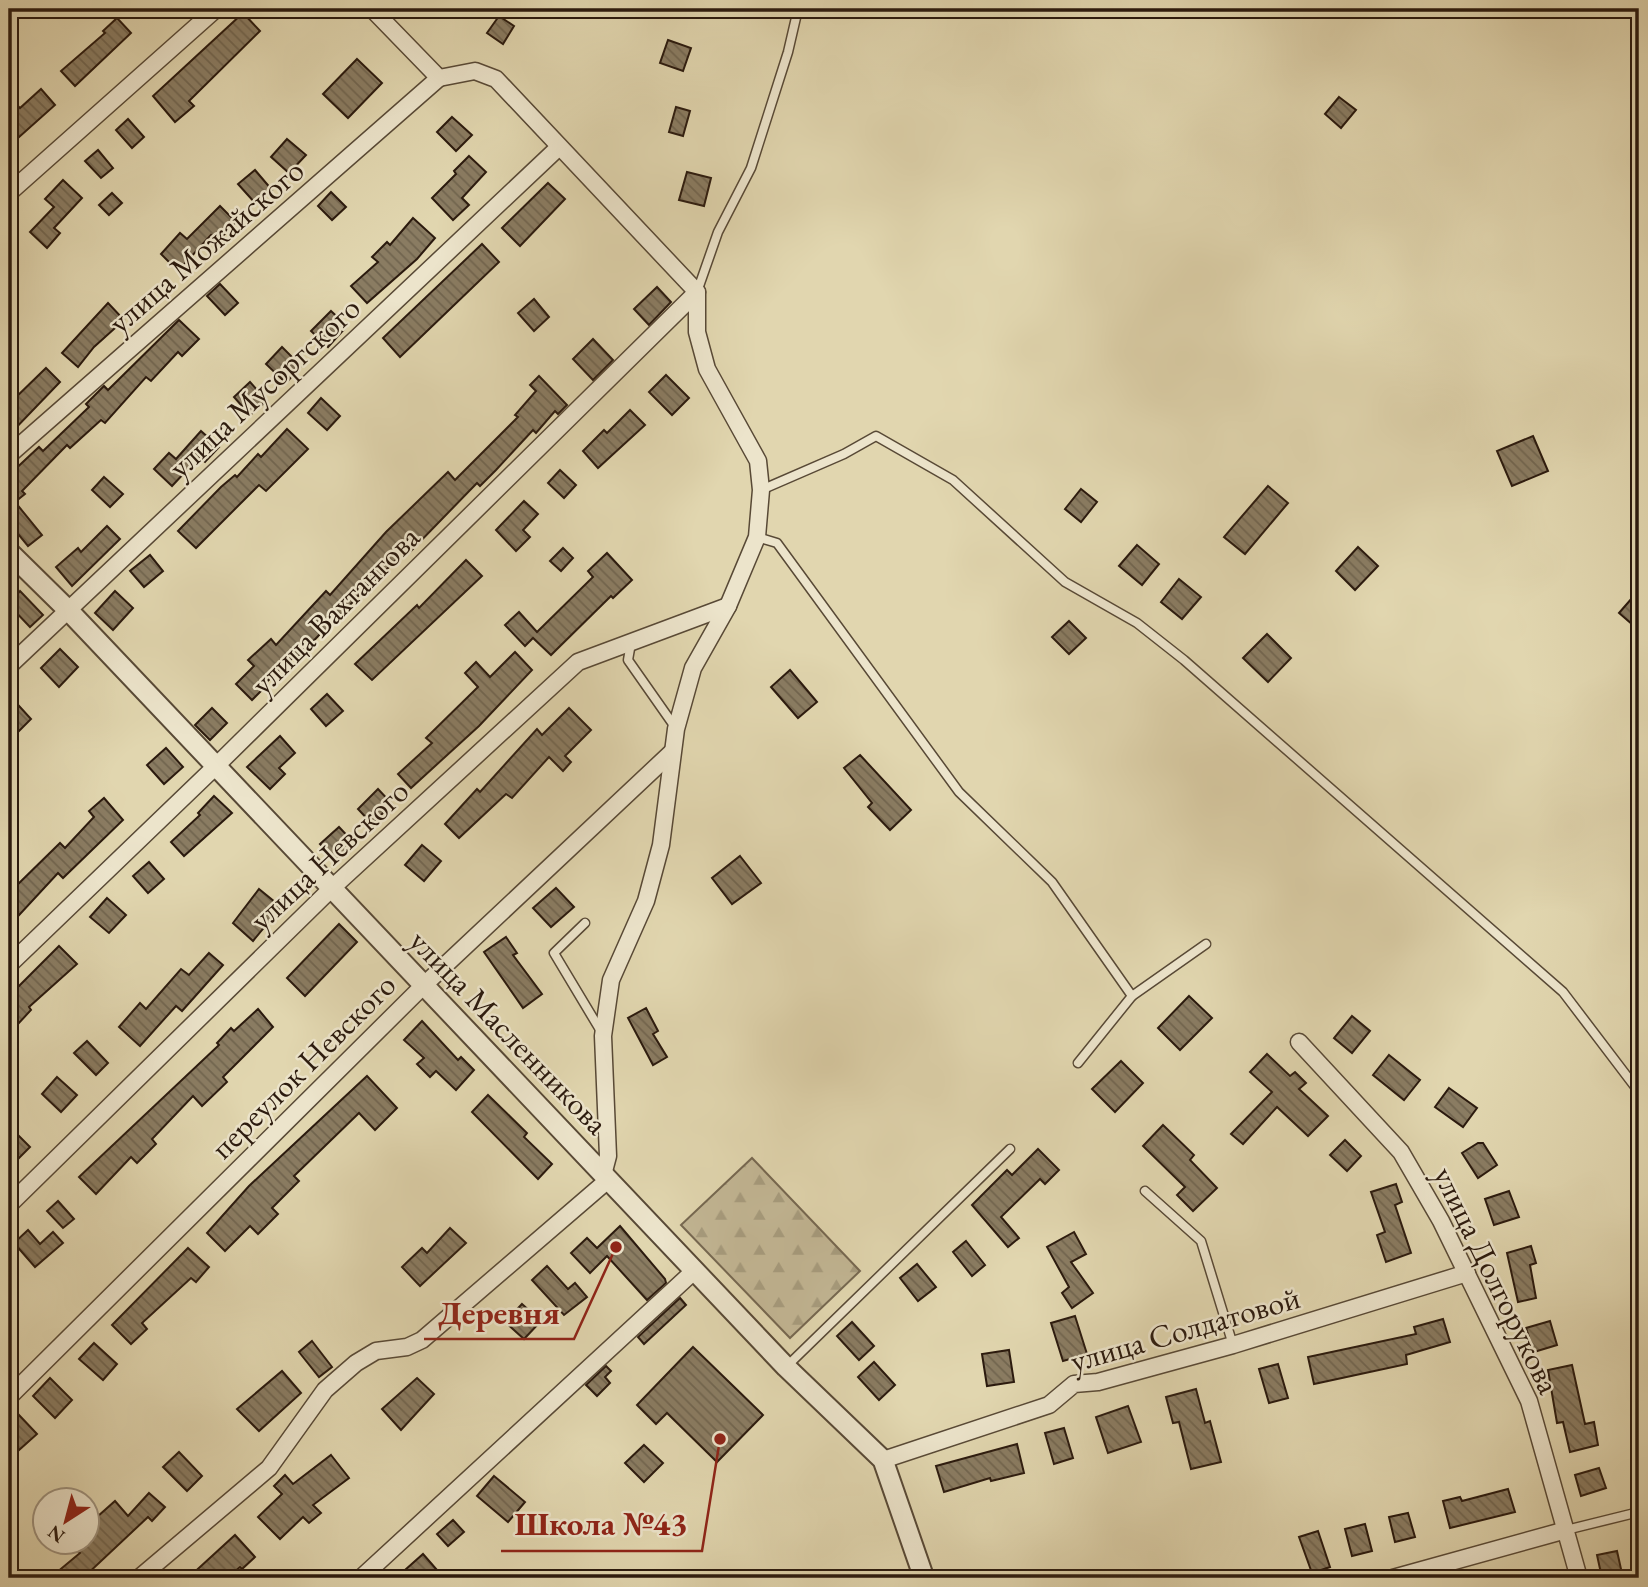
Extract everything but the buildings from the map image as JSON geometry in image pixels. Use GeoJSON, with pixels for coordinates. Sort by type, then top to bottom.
{"type":"FeatureCollection","features":[{"type":"Feature","properties":{"kind":"street"},"geometry":{"type":"LineString","coordinates":[[9,193],[216,9]]}},
{"type":"Feature","properties":{"kind":"street"},"geometry":{"type":"LineString","coordinates":[[139,1578],[269,1468],[325,1390],[356,1363],[376,1352],[407,1347],[422,1340],[606,1177],[608,1156],[603,1035],[611,980],[646,901],[662,845],[676,729],[693,668],[728,606],[757,537],[761,489],[758,461],[707,369],[697,332],[697,292],[558,148],[496,79],[475,71],[439,78],[372,9]]}},
{"type":"Feature","properties":{"kind":"street","name":"улица Можайского"},"geometry":{"type":"LineString","coordinates":[[9,455],[439,78]]}},
{"type":"Feature","properties":{"kind":"street","name":"улица Мусоргского"},"geometry":{"type":"LineString","coordinates":[[9,666],[558,148]]}},
{"type":"Feature","properties":{"kind":"street","name":"улица Вахтангова"},"geometry":{"type":"LineString","coordinates":[[9,965],[216,766],[697,292]]}},
{"type":"Feature","properties":{"kind":"street","name":"улица Масленникова"},"geometry":{"type":"LineString","coordinates":[[9,552],[68,610],[786,1367],[883,1460],[924,1578]]}},
{"type":"Feature","properties":{"kind":"street","name":"улица Невского"},"geometry":{"type":"LineString","coordinates":[[9,1205],[332,888],[578,662],[728,606]]}},
{"type":"Feature","properties":{"kind":"street","name":"переулок Невского"},"geometry":{"type":"LineString","coordinates":[[9,1398],[423,986],[672,752]]}},
{"type":"Feature","properties":{"kind":"street","name":"улица Долгорукова"},"geometry":{"type":"LineString","coordinates":[[1299,1042],[1401,1152],[1441,1221],[1529,1401],[1579,1578]]}},
{"type":"Feature","properties":{"kind":"street"},"geometry":{"type":"LineString","coordinates":[[361,1578],[694,1271]]}},
{"type":"Feature","properties":{"kind":"street","name":"улица Солдатовой"},"geometry":{"type":"LineString","coordinates":[[883,1460],[1049,1405],[1074,1384],[1098,1382],[1233,1345],[1467,1273]]}},
{"type":"Feature","properties":{"kind":"street"},"geometry":{"type":"LineString","coordinates":[[1393,1578],[1566,1530]]}},
{"type":"Feature","properties":{"kind":"lane"},"geometry":{"type":"LineString","coordinates":[[697,292],[718,232],[751,168],[788,52],[798,9]]}},
{"type":"Feature","properties":{"kind":"lane"},"geometry":{"type":"LineString","coordinates":[[761,489],[844,454],[876,436],[953,480],[1065,582],[1137,623],[1184,660],[1563,992],[1639,1092]]}},
{"type":"Feature","properties":{"kind":"lane"},"geometry":{"type":"LineString","coordinates":[[757,537],[777,542],[959,792],[1052,882],[1132,996]]}},
{"type":"Feature","properties":{"kind":"lane"},"geometry":{"type":"LineString","coordinates":[[631,642],[628,660],[676,729]]}},
{"type":"Feature","properties":{"kind":"lane"},"geometry":{"type":"LineString","coordinates":[[585,923],[554,953],[603,1035]]}},
{"type":"Feature","properties":{"kind":"lane"},"geometry":{"type":"LineString","coordinates":[[1078,1063],[1132,996],[1206,944]]}},
{"type":"Feature","properties":{"kind":"lane"},"geometry":{"type":"LineString","coordinates":[[786,1367],[1010,1149]]}},
{"type":"Feature","properties":{"kind":"lane"},"geometry":{"type":"LineString","coordinates":[[1145,1191],[1201,1241],[1233,1345]]}},
{"type":"Feature","properties":{"kind":"lane"},"geometry":{"type":"LineString","coordinates":[[1566,1530],[1639,1511]]}},
{"type":"Feature","properties":{"kind":"green space"},"geometry":{"type":"Polygon","coordinates":[[[752,1158],[860,1271],[790,1338],[681,1225],[752,1158]]]}},
{"type":"Feature","properties":{"kind":"place","name":"Деревня"},"geometry":{"type":"Point","coordinates":[616,1247]}},
{"type":"Feature","properties":{"kind":"place","name":"Школа №43"},"geometry":{"type":"Point","coordinates":[720,1439]}}]}
